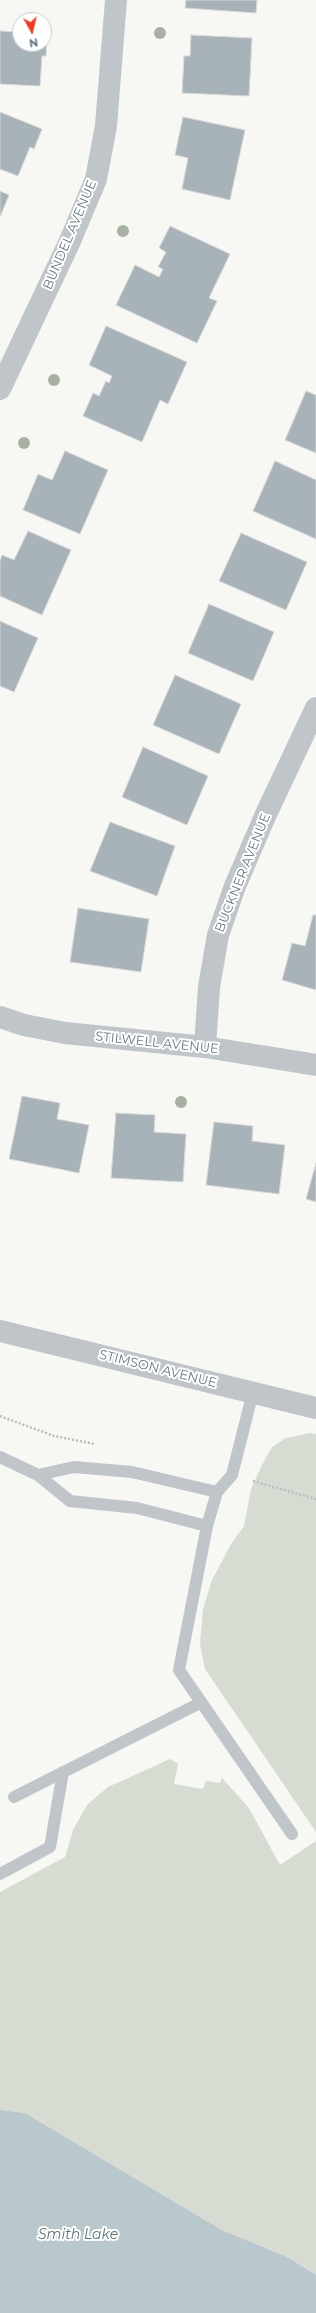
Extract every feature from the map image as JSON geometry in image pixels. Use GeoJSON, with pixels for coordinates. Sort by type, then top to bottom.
{"type":"FeatureCollection","features":[{"type":"Feature","properties":{"kind":"street","name":"BUNDEL AVENUE"},"geometry":{"type":"LineString","coordinates":[[0,389],[70,241],[96,179],[106,126],[116,0]]}},
{"type":"Feature","properties":{"kind":"street","name":"BUCKNER AVENUE"},"geometry":{"type":"LineString","coordinates":[[205,1048],[209,986],[218,935],[235,886],[266,814],[316,708]]}},
{"type":"Feature","properties":{"kind":"street","name":"STILWELL AVENUE"},"geometry":{"type":"LineString","coordinates":[[0,1018],[66,1034],[205,1048],[316,1065]]}},
{"type":"Feature","properties":{"kind":"street","name":"STIMSON AVENUE"},"geometry":{"type":"LineString","coordinates":[[0,1330],[316,1408]]}},
{"type":"Feature","properties":{"kind":"lane"},"geometry":{"type":"LineString","coordinates":[[253,1392],[232,1475],[218,1492],[206,1526],[179,1670],[200,1703],[292,1834]]}},
{"type":"Feature","properties":{"kind":"lane"},"geometry":{"type":"LineString","coordinates":[[0,1457],[38,1475],[70,1501],[137,1508],[206,1526]]}},
{"type":"Feature","properties":{"kind":"lane"},"geometry":{"type":"LineString","coordinates":[[38,1475],[74,1466],[132,1472],[218,1492]]}},
{"type":"Feature","properties":{"kind":"lane"},"geometry":{"type":"LineString","coordinates":[[14,1796],[200,1703]]}},
{"type":"Feature","properties":{"kind":"lane"},"geometry":{"type":"LineString","coordinates":[[0,1874],[50,1848],[63,1772]]}},
{"type":"Feature","properties":{"kind":"shaded area"},"geometry":{"type":"Polygon","coordinates":[[[310,1433],[316,1434],[316,1832],[205,1669],[200,1644],[203,1609],[212,1580],[231,1544],[244,1526],[251,1489],[262,1465],[272,1447],[286,1438],[310,1433]]]}},
{"type":"Feature","properties":{"kind":"shaded area"},"geometry":{"type":"Polygon","coordinates":[[[170,1759],[178,1764],[174,1784],[203,1789],[206,1781],[220,1783],[222,1778],[249,1808],[280,1865],[316,1841],[316,2275],[287,2257],[222,2230],[25,2113],[0,2110],[0,1892],[65,1857],[73,1830],[87,1805],[108,1787],[170,1759]]]}},
{"type":"Feature","properties":{"kind":"water","name":"Smith Lake"},"geometry":{"type":"Polygon","coordinates":[[[0,2110],[25,2113],[222,2230],[287,2257],[316,2275],[316,2313],[0,2313],[0,2110]]]}},
{"type":"Feature","properties":{"kind":"building"},"geometry":{"type":"Polygon","coordinates":[[[186,0],[257,0],[256,13],[185,8],[186,0]]]}},
{"type":"Feature","properties":{"kind":"building"},"geometry":{"type":"Polygon","coordinates":[[[0,31],[12,32],[12,52],[46,52],[46,56],[42,56],[40,86],[0,84],[0,31]]]}},
{"type":"Feature","properties":{"kind":"building"},"geometry":{"type":"Polygon","coordinates":[[[191,35],[252,38],[249,96],[182,93],[184,56],[190,56],[191,35]]]}},
{"type":"Feature","properties":{"kind":"building"},"geometry":{"type":"Polygon","coordinates":[[[0,112],[42,129],[34,149],[30,147],[18,176],[0,169],[0,112]]]}},
{"type":"Feature","properties":{"kind":"building"},"geometry":{"type":"Polygon","coordinates":[[[183,117],[245,130],[230,200],[182,189],[188,158],[175,155],[183,117]]]}},
{"type":"Feature","properties":{"kind":"building"},"geometry":{"type":"Polygon","coordinates":[[[0,191],[9,195],[0,217],[0,191]]]}},
{"type":"Feature","properties":{"kind":"building"},"geometry":{"type":"Polygon","coordinates":[[[170,226],[230,254],[209,298],[217,301],[197,343],[116,305],[135,265],[159,277],[163,269],[158,267],[166,252],[159,248],[170,226]]]}},
{"type":"Feature","properties":{"kind":"building"},"geometry":{"type":"Polygon","coordinates":[[[106,326],[187,362],[168,404],[160,400],[142,442],[83,416],[93,393],[99,396],[106,381],[109,383],[112,376],[89,365],[106,326]]]}},
{"type":"Feature","properties":{"kind":"building"},"geometry":{"type":"Polygon","coordinates":[[[306,391],[316,395],[316,453],[285,440],[306,391]]]}},
{"type":"Feature","properties":{"kind":"building"},"geometry":{"type":"Polygon","coordinates":[[[65,451],[108,470],[80,534],[23,510],[38,474],[52,480],[65,451]]]}},
{"type":"Feature","properties":{"kind":"building"},"geometry":{"type":"Polygon","coordinates":[[[275,461],[316,480],[316,539],[253,511],[275,461]]]}},
{"type":"Feature","properties":{"kind":"building"},"geometry":{"type":"Polygon","coordinates":[[[28,531],[71,550],[42,615],[0,596],[0,561],[2,555],[14,560],[28,531]]]}},
{"type":"Feature","properties":{"kind":"building"},"geometry":{"type":"Polygon","coordinates":[[[241,533],[307,562],[286,610],[219,581],[241,533]]]}},
{"type":"Feature","properties":{"kind":"building"},"geometry":{"type":"Polygon","coordinates":[[[209,604],[274,632],[253,681],[188,653],[209,604]]]}},
{"type":"Feature","properties":{"kind":"building"},"geometry":{"type":"Polygon","coordinates":[[[0,621],[38,638],[14,692],[0,686],[0,621]]]}},
{"type":"Feature","properties":{"kind":"building"},"geometry":{"type":"Polygon","coordinates":[[[175,675],[241,704],[219,754],[153,725],[175,675]]]}},
{"type":"Feature","properties":{"kind":"building"},"geometry":{"type":"Polygon","coordinates":[[[143,747],[208,776],[187,825],[122,797],[143,747]]]}},
{"type":"Feature","properties":{"kind":"building"},"geometry":{"type":"Polygon","coordinates":[[[110,822],[175,846],[157,896],[90,871],[110,822]]]}},
{"type":"Feature","properties":{"kind":"building"},"geometry":{"type":"Polygon","coordinates":[[[78,908],[149,919],[141,972],[70,962],[78,908]]]}},
{"type":"Feature","properties":{"kind":"building"},"geometry":{"type":"Polygon","coordinates":[[[313,915],[316,915],[316,990],[282,980],[292,943],[305,946],[313,915]]]}},
{"type":"Feature","properties":{"kind":"building"},"geometry":{"type":"Polygon","coordinates":[[[22,1096],[60,1103],[57,1119],[89,1125],[79,1173],[9,1159],[22,1096]]]}},
{"type":"Feature","properties":{"kind":"building"},"geometry":{"type":"Polygon","coordinates":[[[116,1113],[155,1115],[154,1132],[186,1134],[183,1182],[111,1178],[116,1113]]]}},
{"type":"Feature","properties":{"kind":"building"},"geometry":{"type":"Polygon","coordinates":[[[214,1122],[253,1126],[252,1141],[285,1145],[279,1194],[206,1185],[214,1122]]]}},
{"type":"Feature","properties":{"kind":"building"},"geometry":{"type":"Polygon","coordinates":[[[316,1163],[316,1202],[306,1199],[316,1163]]]}}]}
